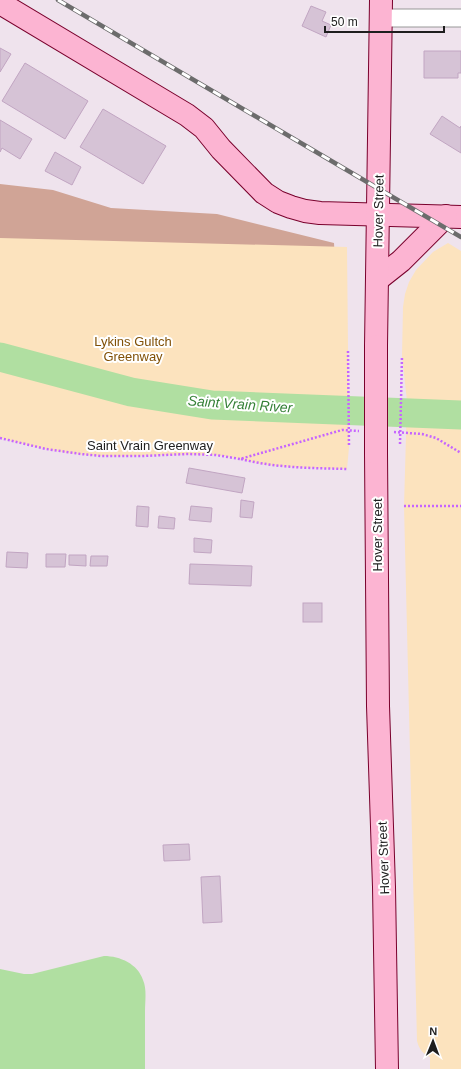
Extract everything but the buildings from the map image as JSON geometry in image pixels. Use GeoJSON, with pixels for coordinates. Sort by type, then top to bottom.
{"type":"FeatureCollection","features":[{"type":"Feature","properties":{"kind":"main road"},"geometry":{"type":"LineString","coordinates":[[0,3],[197,122],[260,190],[273,200],[310,212],[454,217]]}},
{"type":"Feature","properties":{"kind":"main road","name":"Hover Street"},"geometry":{"type":"LineString","coordinates":[[381,9],[376,346],[376,453],[378,706],[384,887],[387,1069]]}},
{"type":"Feature","properties":{"kind":"main road"},"geometry":{"type":"LineString","coordinates":[[377,280],[454,217]]}},
{"type":"Feature","properties":{"kind":"street"},"geometry":{"type":"LineString","coordinates":[[381,9],[461,18]]}},
{"type":"Feature","properties":{"kind":"path"},"geometry":{"type":"LineString","coordinates":[[348,351],[349,448]]}},
{"type":"Feature","properties":{"kind":"path"},"geometry":{"type":"LineString","coordinates":[[400,444],[402,356]]}},
{"type":"Feature","properties":{"kind":"path","name":"Saint Vrain Greenway"},"geometry":{"type":"LineString","coordinates":[[0,438],[46,449],[101,456],[188,454],[216,455],[240,459],[342,430],[366,431]]}},
{"type":"Feature","properties":{"kind":"path"},"geometry":{"type":"LineString","coordinates":[[389,432],[422,434],[436,438],[461,453]]}},
{"type":"Feature","properties":{"kind":"path"},"geometry":{"type":"LineString","coordinates":[[240,459],[275,466],[347,469]]}},
{"type":"Feature","properties":{"kind":"path"},"geometry":{"type":"LineString","coordinates":[[404,506],[461,506]]}},
{"type":"Feature","properties":{"kind":"shaded area"},"geometry":{"type":"Polygon","coordinates":[[[0,184],[53,190],[111,208],[217,214],[334,243],[341,364],[0,335],[0,184]]]}},
{"type":"Feature","properties":{"kind":"shaded area"},"geometry":{"type":"Polygon","coordinates":[[[104,956],[122,959],[133,965],[141,974],[146,995],[145,1069],[0,1069],[0,969],[24,974],[32,974],[104,956]]]}},
{"type":"Feature","properties":{"kind":"green space","name":"Lykins Gultch Greenway"},"geometry":{"type":"Polygon","coordinates":[[[0,238],[347,247],[349,447],[347,469],[268,465],[214,455],[186,454],[116,456],[76,454],[51,450],[0,438],[0,238]]]}},
{"type":"Feature","properties":{"kind":"green space"},"geometry":{"type":"Polygon","coordinates":[[[448,243],[461,251],[461,1069],[430,1069],[430,1057],[422,1051],[417,1041],[404,506],[407,401],[402,356],[403,307],[409,282],[416,270],[433,252],[448,243]]]}},
{"type":"Feature","properties":{"kind":"waterway","name":"Saint Vrain River"},"geometry":{"type":"LineString","coordinates":[[0,357],[131,392],[212,405],[461,415]]}},
{"type":"Feature","properties":{"kind":"railway"},"geometry":{"type":"LineString","coordinates":[[58,0],[461,237]]}}]}
